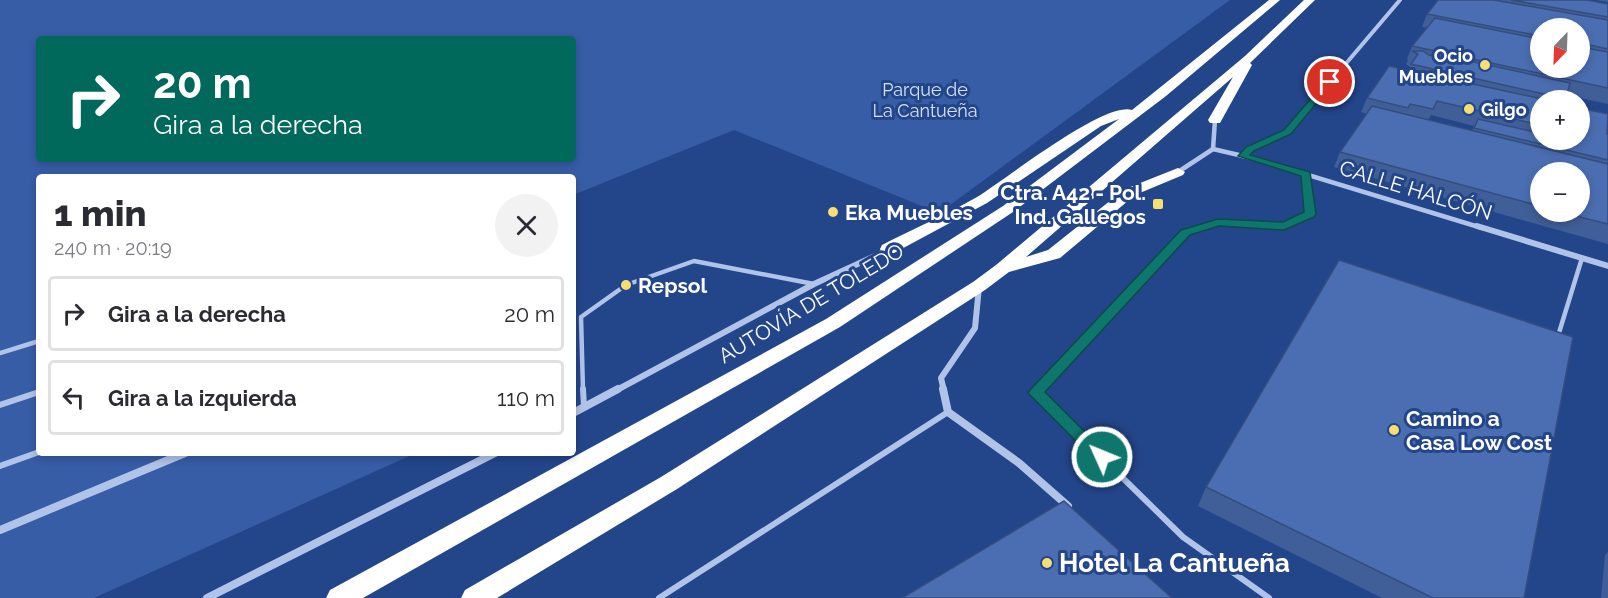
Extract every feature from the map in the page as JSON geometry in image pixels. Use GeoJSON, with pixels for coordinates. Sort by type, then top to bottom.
{"type":"FeatureCollection","features":[{"type":"Feature","properties":{"kind":"highway","name":"AUTOVÍA DE TOLEDO"},"geometry":{"type":"LineString","coordinates":[[339,598],[833,323],[1008,209],[1146,105],[1275,0]]}},
{"type":"Feature","properties":{"kind":"highway"},"geometry":{"type":"LineString","coordinates":[[474,598],[669,483],[979,286],[1002,269],[1249,58],[1310,0]]}},
{"type":"Feature","properties":{"kind":"highway"},"geometry":{"type":"LineString","coordinates":[[1215,120],[1249,58]]}},
{"type":"Feature","properties":{"kind":"highway"},"geometry":{"type":"LineString","coordinates":[[888,249],[982,200],[1096,123],[1146,105]]}},
{"type":"Feature","properties":{"kind":"highway"},"geometry":{"type":"LineString","coordinates":[[1002,269],[1054,254],[1130,192],[1178,172]]}},
{"type":"Feature","properties":{"kind":"street"},"geometry":{"type":"LineString","coordinates":[[1243,156],[1250,149],[1287,132],[1400,0]]}},
{"type":"Feature","properties":{"kind":"street"},"geometry":{"type":"LineString","coordinates":[[1178,172],[1213,149],[1215,120]]}},
{"type":"Feature","properties":{"kind":"street","name":"CALLE HALCÓN"},"geometry":{"type":"LineString","coordinates":[[1213,149],[1306,174],[1608,266]]}},
{"type":"Feature","properties":{"kind":"street"},"geometry":{"type":"LineString","coordinates":[[576,412],[814,284],[888,249]]}},
{"type":"Feature","properties":{"kind":"street"},"geometry":{"type":"LineString","coordinates":[[979,286],[975,328],[940,378],[948,412],[1019,463],[1072,510]]}},
{"type":"Feature","properties":{"kind":"street"},"geometry":{"type":"LineString","coordinates":[[0,530],[178,456]]}},
{"type":"Feature","properties":{"kind":"street"},"geometry":{"type":"LineString","coordinates":[[207,598],[489,456]]}},
{"type":"Feature","properties":{"kind":"lane"},"geometry":{"type":"LineString","coordinates":[[1269,598],[1183,537],[1036,393],[1186,232],[1218,222],[1284,226],[1310,214],[1306,174]]}},
{"type":"Feature","properties":{"kind":"lane"},"geometry":{"type":"LineString","coordinates":[[1556,345],[1582,258]]}},
{"type":"Feature","properties":{"kind":"lane"},"geometry":{"type":"LineString","coordinates":[[584,408],[581,316],[626,285],[694,261],[814,284]]}},
{"type":"Feature","properties":{"kind":"lane"},"geometry":{"type":"LineString","coordinates":[[0,353],[36,342]]}},
{"type":"Feature","properties":{"kind":"lane"},"geometry":{"type":"LineString","coordinates":[[0,405],[36,393]]}},
{"type":"Feature","properties":{"kind":"lane"},"geometry":{"type":"LineString","coordinates":[[659,598],[948,412]]}},
{"type":"Feature","properties":{"kind":"lane"},"geometry":{"type":"LineString","coordinates":[[0,466],[36,453]]}},
{"type":"Feature","properties":{"kind":"green space","name":"Parque de La Cantueña"},"geometry":{"type":"Polygon","coordinates":[[[0,0],[1230,0],[939,213],[734,130],[576,194],[576,174],[36,174],[36,456],[409,456],[94,598],[0,598],[0,0]]]}},
{"type":"Feature","properties":{"kind":"building"},"geometry":{"type":"Polygon","coordinates":[[[1438,0],[1494,0],[1608,20],[1608,49],[1590,45],[1590,18],[1530,18],[1530,34],[1427,14],[1438,0]]]}},
{"type":"Feature","properties":{"kind":"building"},"geometry":{"type":"Polygon","coordinates":[[[1511,0],[1587,0],[1608,4],[1608,17],[1511,0]]]}},
{"type":"Feature","properties":{"kind":"building"},"geometry":{"type":"Polygon","coordinates":[[[1435,18],[1530,37],[1530,71],[1412,46],[1435,18]]]}},
{"type":"Feature","properties":{"kind":"building"},"geometry":{"type":"Polygon","coordinates":[[[1590,49],[1608,52],[1608,88],[1561,78],[1590,78],[1590,49]]]}},
{"type":"Feature","properties":{"kind":"building"},"geometry":{"type":"Polygon","coordinates":[[[1412,51],[1423,51],[1429,55],[1455,60],[1456,58],[1530,74],[1530,78],[1547,78],[1570,83],[1568,90],[1530,91],[1411,64],[1418,54],[1412,51]]]}},
{"type":"Feature","properties":{"kind":"building"},"geometry":{"type":"Polygon","coordinates":[[[1389,66],[1530,96],[1530,123],[1437,101],[1433,109],[1410,104],[1408,108],[1367,98],[1389,66]]]}},
{"type":"Feature","properties":{"kind":"building"},"geometry":{"type":"Polygon","coordinates":[[[1372,106],[1530,145],[1530,150],[1551,150],[1608,164],[1608,224],[1590,220],[1590,162],[1530,162],[1530,203],[1340,152],[1372,106]]]}},
{"type":"Feature","properties":{"kind":"building"},"geometry":{"type":"Polygon","coordinates":[[[1590,110],[1608,114],[1608,160],[1566,150],[1590,150],[1590,110]]]}},
{"type":"Feature","properties":{"kind":"building"},"geometry":{"type":"Polygon","coordinates":[[[1478,119],[1530,131],[1530,141],[1474,128],[1478,119]]]}},
{"type":"Feature","properties":{"kind":"building","name":"Camino a Casa Low Cost"},"geometry":{"type":"Polygon","coordinates":[[[1339,260],[1573,337],[1524,598],[1433,598],[1206,487],[1339,260]]]}},
{"type":"Feature","properties":{"kind":"building"},"geometry":{"type":"Polygon","coordinates":[[[1064,501],[1172,598],[902,598],[1064,501]]]}},
{"type":"Feature","properties":{"kind":"place","name":"Ocio Muebles"},"geometry":{"type":"Point","coordinates":[1485,65]}},
{"type":"Feature","properties":{"kind":"place","name":"Gilgo"},"geometry":{"type":"Point","coordinates":[1469,109]}},
{"type":"Feature","properties":{"kind":"place","name":"Ctra. A42 - Pol. Ind. Gallegos"},"geometry":{"type":"Point","coordinates":[1158,204]}},
{"type":"Feature","properties":{"kind":"place","name":"Eka Muebles"},"geometry":{"type":"Point","coordinates":[833,212]}},
{"type":"Feature","properties":{"kind":"place","name":"Repsol"},"geometry":{"type":"Point","coordinates":[626,285]}},
{"type":"Feature","properties":{"kind":"place","name":"Camino a Casa Low Cost"},"geometry":{"type":"Point","coordinates":[1394,430]}},
{"type":"Feature","properties":{"kind":"place","name":"Hotel La Cantueña"},"geometry":{"type":"Point","coordinates":[1047,563]}},
{"type":"Feature","properties":{"kind":"route"},"geometry":{"type":"LineString","coordinates":[[1102,457],[1036,393],[1186,232],[1218,222],[1284,226],[1310,214],[1306,174],[1243,156],[1250,149],[1287,132],[1330,82]]}}]}
